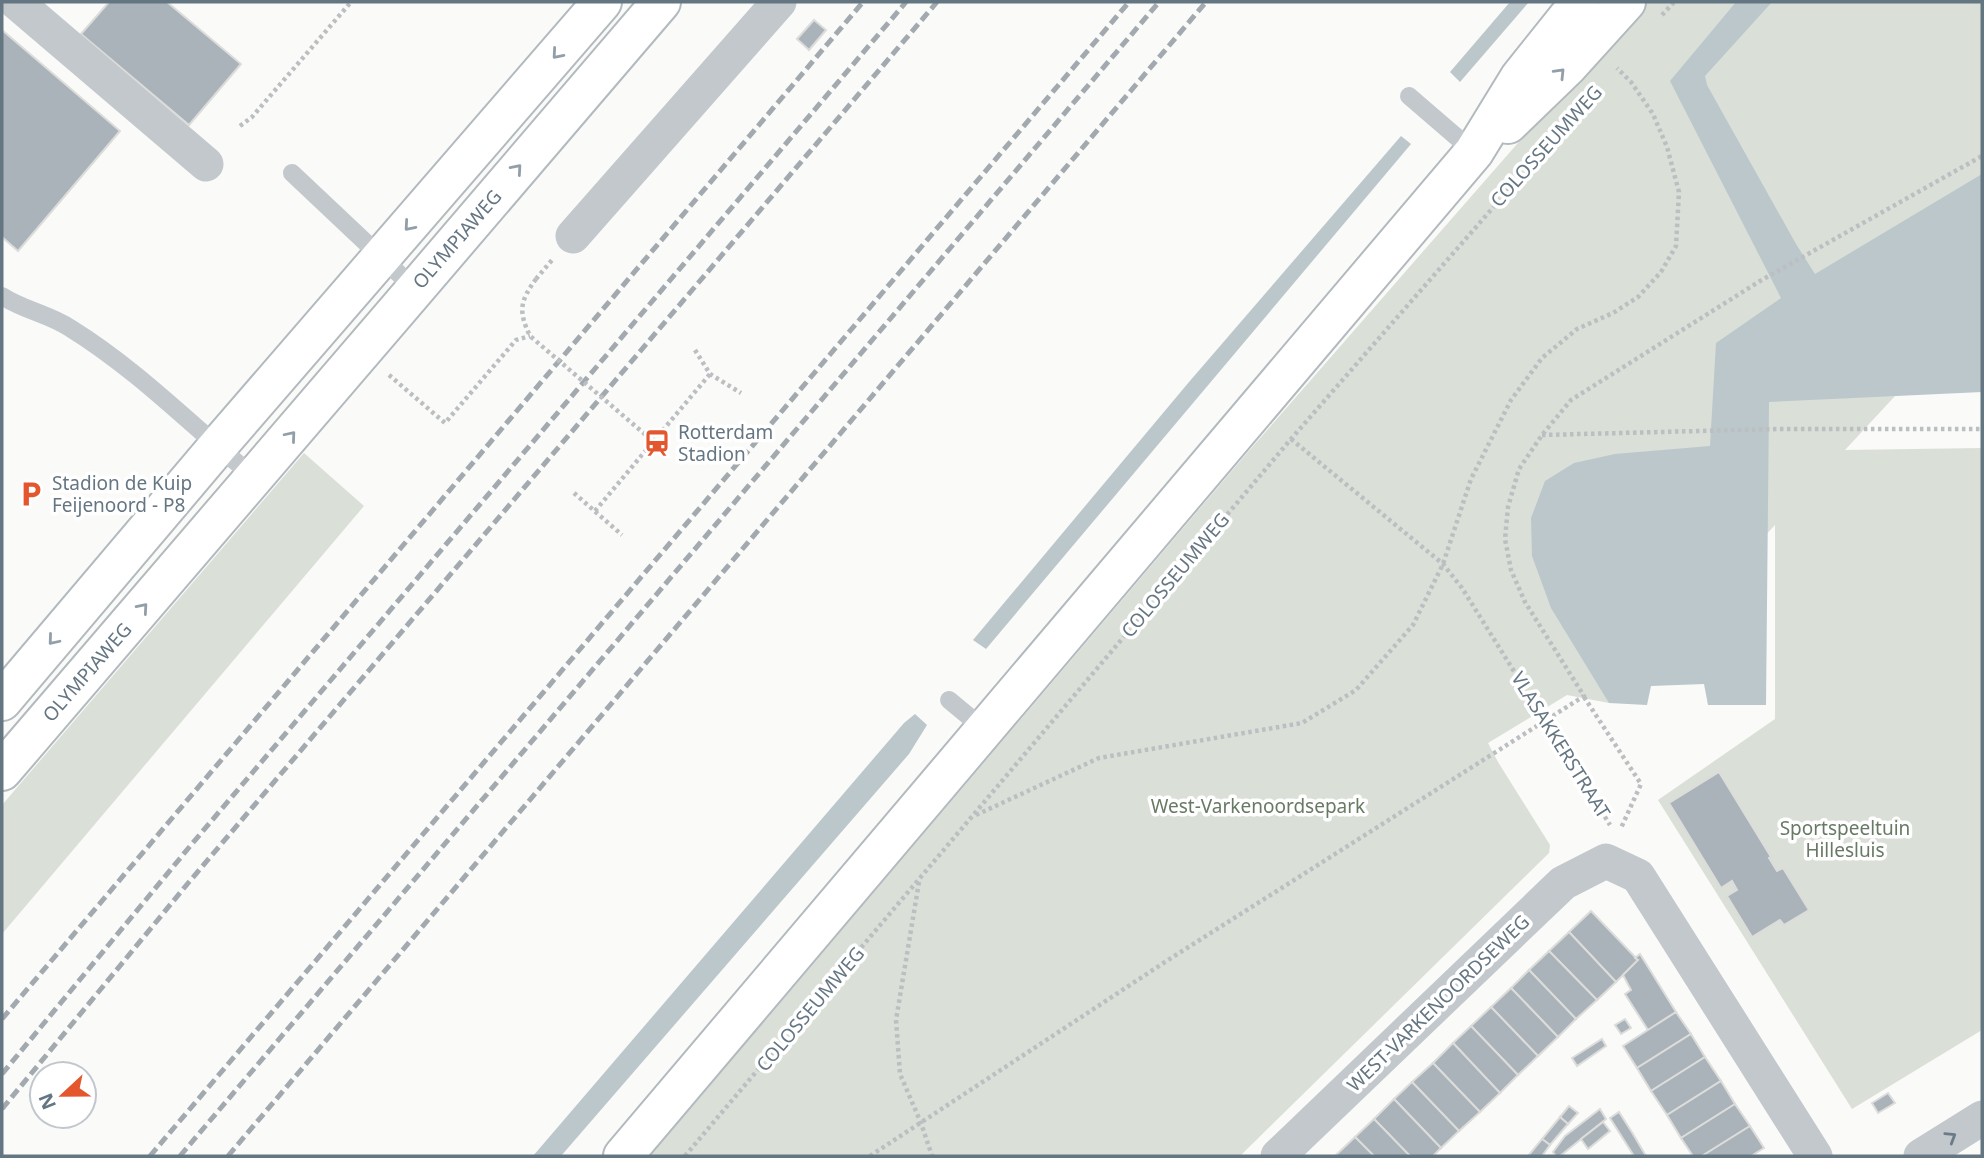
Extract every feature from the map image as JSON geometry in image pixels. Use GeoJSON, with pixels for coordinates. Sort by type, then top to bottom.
{"type":"FeatureCollection","features":[{"type":"Feature","properties":{"kind":"main road"},"geometry":{"type":"LineString","coordinates":[[2,701],[217,447],[602,2]]}},
{"type":"Feature","properties":{"kind":"main road","name":"OLYMPIAWEG"},"geometry":{"type":"LineString","coordinates":[[2,771],[661,2]]}},
{"type":"Feature","properties":{"kind":"main road","name":"COLOSSEUMWEG"},"geometry":{"type":"LineString","coordinates":[[623,1156],[1474,152],[1520,77],[1580,2]]}},
{"type":"Feature","properties":{"kind":"main road","name":"COLOSSEUMWEG"},"geometry":{"type":"LineString","coordinates":[[1474,152],[1642,11]]}},
{"type":"Feature","properties":{"kind":"street"},"geometry":{"type":"LineString","coordinates":[[16,2],[206,164]]}},
{"type":"Feature","properties":{"kind":"street"},"geometry":{"type":"LineString","coordinates":[[573,236],[779,2]]}},
{"type":"Feature","properties":{"kind":"street"},"geometry":{"type":"LineString","coordinates":[[1606,861],[1638,876],[1815,1156]]}},
{"type":"Feature","properties":{"kind":"street","name":"WEST-VARKENOORDSEWEG"},"geometry":{"type":"LineString","coordinates":[[1278,1156],[1563,883],[1606,861]]}},
{"type":"Feature","properties":{"kind":"street"},"geometry":{"type":"LineString","coordinates":[[1921,1156],[1982,1118]]}},
{"type":"Feature","properties":{"kind":"lane"},"geometry":{"type":"LineString","coordinates":[[1409,96],[1474,152]]}},
{"type":"Feature","properties":{"kind":"lane"},"geometry":{"type":"LineString","coordinates":[[292,173],[414,288]]}},
{"type":"Feature","properties":{"kind":"lane"},"geometry":{"type":"LineString","coordinates":[[2,296],[68,326],[124,365],[255,478]]}},
{"type":"Feature","properties":{"kind":"lane"},"geometry":{"type":"LineString","coordinates":[[949,700],[984,729]]}},
{"type":"Feature","properties":{"kind":"path"},"geometry":{"type":"LineString","coordinates":[[240,127],[252,117],[351,2]]}},
{"type":"Feature","properties":{"kind":"path"},"geometry":{"type":"LineString","coordinates":[[1642,11],[1674,2]]}},
{"type":"Feature","properties":{"kind":"path","name":"COLOSSEUMWEG"},"geometry":{"type":"LineString","coordinates":[[1443,564],[1471,480],[1511,400],[1542,358],[1577,328],[1613,313],[1638,296],[1661,272],[1676,246],[1679,192],[1667,147],[1653,114],[1631,82],[1616,68],[1625,58]]}},
{"type":"Feature","properties":{"kind":"path","name":"COLOSSEUMWEG"},"geometry":{"type":"LineString","coordinates":[[685,1156],[1291,439],[1560,130]]}},
{"type":"Feature","properties":{"kind":"path"},"geometry":{"type":"LineString","coordinates":[[1606,861],[1641,784],[1525,602],[1511,570],[1505,539],[1508,507],[1519,469],[1571,400],[1812,250],[1982,156]]}},
{"type":"Feature","properties":{"kind":"path"},"geometry":{"type":"LineString","coordinates":[[536,279],[522,305],[523,321],[530,336],[654,442]]}},
{"type":"Feature","properties":{"kind":"path"},"geometry":{"type":"LineString","coordinates":[[387,372],[445,423],[516,340],[530,336]]}},
{"type":"Feature","properties":{"kind":"path"},"geometry":{"type":"LineString","coordinates":[[695,350],[710,374],[741,393]]}},
{"type":"Feature","properties":{"kind":"path"},"geometry":{"type":"LineString","coordinates":[[595,511],[710,374]]}},
{"type":"Feature","properties":{"kind":"path"},"geometry":{"type":"LineString","coordinates":[[1542,435],[1778,429],[1982,429]]}},
{"type":"Feature","properties":{"kind":"path","name":"VLASAKKERSTRAAT"},"geometry":{"type":"LineString","coordinates":[[1291,439],[1443,564],[1462,587],[1611,827],[1606,861]]}},
{"type":"Feature","properties":{"kind":"path"},"geometry":{"type":"LineString","coordinates":[[574,493],[622,535]]}},
{"type":"Feature","properties":{"kind":"path"},"geometry":{"type":"LineString","coordinates":[[972,816],[1099,758],[1302,723],[1356,690],[1365,681],[1413,625],[1443,564]]}},
{"type":"Feature","properties":{"kind":"path"},"geometry":{"type":"LineString","coordinates":[[870,1156],[1165,962],[1584,696]]}},
{"type":"Feature","properties":{"kind":"path"},"geometry":{"type":"LineString","coordinates":[[920,879],[896,1020],[900,1074],[921,1122],[932,1156]]}},
{"type":"Feature","properties":{"kind":"green space","name":"West-Varkenoordsepark"},"geometry":{"type":"Polygon","coordinates":[[[1641,2],[1982,2],[1982,302],[1845,450],[1982,448],[1982,1030],[1852,1109],[1658,800],[1775,719],[1775,525],[1609,703],[1567,695],[1488,743],[1550,845],[1549,853],[1240,1156],[650,1156],[1247,453],[1641,2]]]}},
{"type":"Feature","properties":{"kind":"green space"},"geometry":{"type":"Polygon","coordinates":[[[304,453],[364,506],[2,934],[2,805],[304,453]]]}},
{"type":"Feature","properties":{"kind":"shaded area"},"geometry":{"type":"Polygon","coordinates":[[[1510,2],[1529,2],[1460,82],[1450,72],[1510,2]]]}},
{"type":"Feature","properties":{"kind":"shaded area"},"geometry":{"type":"Polygon","coordinates":[[[1736,2],[1772,2],[1705,76],[1707,85],[1815,274],[1982,174],[1982,392],[1769,402],[1766,705],[1708,705],[1704,684],[1651,686],[1647,705],[1609,703],[1551,608],[1532,556],[1531,518],[1545,481],[1574,463],[1615,454],[1710,446],[1716,343],[1781,298],[1670,81],[1736,2]]]}},
{"type":"Feature","properties":{"kind":"shaded area"},"geometry":{"type":"Polygon","coordinates":[[[1401,136],[1411,144],[986,649],[973,640],[1189,382],[1401,136]]]}},
{"type":"Feature","properties":{"kind":"shaded area"},"geometry":{"type":"Polygon","coordinates":[[[915,714],[927,725],[909,754],[561,1156],[533,1156],[904,723],[915,714]]]}},
{"type":"Feature","properties":{"kind":"building"},"geometry":{"type":"Polygon","coordinates":[[[109,2],[167,2],[241,64],[189,125],[81,34],[109,2]]]}},
{"type":"Feature","properties":{"kind":"building"},"geometry":{"type":"Polygon","coordinates":[[[814,20],[826,30],[809,50],[797,39],[814,20]]]}},
{"type":"Feature","properties":{"kind":"building"},"geometry":{"type":"Polygon","coordinates":[[[2,30],[120,131],[18,251],[2,237],[2,30]]]}},
{"type":"Feature","properties":{"kind":"building"},"geometry":{"type":"Polygon","coordinates":[[[1719,772],[1777,871],[1783,868],[1809,910],[1784,925],[1780,920],[1752,937],[1727,896],[1737,890],[1732,881],[1721,888],[1669,803],[1719,772]]]}},
{"type":"Feature","properties":{"kind":"building"},"geometry":{"type":"Polygon","coordinates":[[[1591,911],[1638,960],[1616,982],[1569,932],[1591,911]]]}},
{"type":"Feature","properties":{"kind":"building"},"geometry":{"type":"Polygon","coordinates":[[[1569,932],[1616,982],[1597,1000],[1549,951],[1569,932]]]}},
{"type":"Feature","properties":{"kind":"building"},"geometry":{"type":"Polygon","coordinates":[[[1549,951],[1597,1000],[1576,1019],[1529,970],[1549,951]]]}},
{"type":"Feature","properties":{"kind":"building"},"geometry":{"type":"Polygon","coordinates":[[[1640,954],[1676,1012],[1648,1030],[1625,994],[1631,990],[1623,975],[1638,960],[1635,958],[1640,954]]]}},
{"type":"Feature","properties":{"kind":"building"},"geometry":{"type":"Polygon","coordinates":[[[1529,970],[1576,1019],[1558,1037],[1511,988],[1529,970]]]}},
{"type":"Feature","properties":{"kind":"building"},"geometry":{"type":"Polygon","coordinates":[[[1511,988],[1558,1037],[1538,1056],[1491,1007],[1511,988]]]}},
{"type":"Feature","properties":{"kind":"building"},"geometry":{"type":"Polygon","coordinates":[[[1491,1007],[1538,1056],[1518,1075],[1471,1026],[1491,1007]]]}},
{"type":"Feature","properties":{"kind":"building"},"geometry":{"type":"Polygon","coordinates":[[[1676,1012],[1691,1034],[1637,1068],[1623,1046],[1676,1012]]]}},
{"type":"Feature","properties":{"kind":"building"},"geometry":{"type":"Polygon","coordinates":[[[1625,1019],[1631,1028],[1621,1034],[1615,1025],[1625,1019]]]}},
{"type":"Feature","properties":{"kind":"building"},"geometry":{"type":"Polygon","coordinates":[[[1471,1026],[1518,1075],[1500,1093],[1453,1043],[1471,1026]]]}},
{"type":"Feature","properties":{"kind":"building"},"geometry":{"type":"Polygon","coordinates":[[[1691,1034],[1705,1057],[1651,1091],[1637,1068],[1691,1034]]]}},
{"type":"Feature","properties":{"kind":"building"},"geometry":{"type":"Polygon","coordinates":[[[1602,1039],[1606,1046],[1577,1066],[1572,1058],[1602,1039]]]}},
{"type":"Feature","properties":{"kind":"building"},"geometry":{"type":"Polygon","coordinates":[[[1453,1043],[1500,1093],[1480,1112],[1433,1063],[1453,1043]]]}},
{"type":"Feature","properties":{"kind":"building"},"geometry":{"type":"Polygon","coordinates":[[[1705,1057],[1721,1081],[1667,1115],[1651,1091],[1705,1057]]]}},
{"type":"Feature","properties":{"kind":"building"},"geometry":{"type":"Polygon","coordinates":[[[1433,1063],[1480,1112],[1459,1131],[1412,1082],[1433,1063]]]}},
{"type":"Feature","properties":{"kind":"building"},"geometry":{"type":"Polygon","coordinates":[[[1721,1081],[1735,1104],[1681,1138],[1667,1115],[1721,1081]]]}},
{"type":"Feature","properties":{"kind":"building"},"geometry":{"type":"Polygon","coordinates":[[[1412,1082],[1459,1131],[1441,1148],[1394,1099],[1412,1082]]]}},
{"type":"Feature","properties":{"kind":"building"},"geometry":{"type":"Polygon","coordinates":[[[1888,1093],[1895,1103],[1878,1113],[1872,1103],[1888,1093]]]}},
{"type":"Feature","properties":{"kind":"building"},"geometry":{"type":"Polygon","coordinates":[[[1394,1099],[1441,1148],[1433,1156],[1410,1156],[1374,1119],[1394,1099]]]}},
{"type":"Feature","properties":{"kind":"building"},"geometry":{"type":"Polygon","coordinates":[[[1735,1104],[1750,1126],[1702,1156],[1693,1156],[1681,1138],[1735,1104]]]}},
{"type":"Feature","properties":{"kind":"building"},"geometry":{"type":"Polygon","coordinates":[[[1569,1106],[1578,1113],[1568,1124],[1560,1117],[1569,1106]]]}},
{"type":"Feature","properties":{"kind":"building"},"geometry":{"type":"Polygon","coordinates":[[[1600,1109],[1606,1119],[1560,1156],[1556,1156],[1553,1152],[1565,1136],[1600,1109]]]}},
{"type":"Feature","properties":{"kind":"building"},"geometry":{"type":"Polygon","coordinates":[[[1619,1112],[1646,1156],[1634,1156],[1610,1118],[1619,1112]]]}},
{"type":"Feature","properties":{"kind":"building"},"geometry":{"type":"Polygon","coordinates":[[[1560,1117],[1568,1124],[1550,1145],[1542,1139],[1560,1117]]]}},
{"type":"Feature","properties":{"kind":"building"},"geometry":{"type":"Polygon","coordinates":[[[1374,1119],[1410,1156],[1374,1156],[1355,1137],[1374,1119]]]}},
{"type":"Feature","properties":{"kind":"building"},"geometry":{"type":"Polygon","coordinates":[[[1603,1122],[1610,1131],[1588,1149],[1581,1139],[1603,1122]]]}},
{"type":"Feature","properties":{"kind":"building"},"geometry":{"type":"Polygon","coordinates":[[[1750,1126],[1764,1148],[1751,1156],[1702,1156],[1750,1126]]]}},
{"type":"Feature","properties":{"kind":"building"},"geometry":{"type":"Polygon","coordinates":[[[1355,1137],[1374,1156],[1335,1156],[1355,1137]]]}},
{"type":"Feature","properties":{"kind":"building"},"geometry":{"type":"Polygon","coordinates":[[[1542,1139],[1550,1145],[1542,1156],[1528,1156],[1542,1139]]]}},
{"type":"Feature","properties":{"kind":"railway"},"geometry":{"type":"LineString","coordinates":[[2,1019],[863,2]]}},
{"type":"Feature","properties":{"kind":"railway"},"geometry":{"type":"LineString","coordinates":[[2,1074],[191,845],[906,2]]}},
{"type":"Feature","properties":{"kind":"railway"},"geometry":{"type":"LineString","coordinates":[[2,1109],[189,882],[937,2]]}},
{"type":"Feature","properties":{"kind":"railway"},"geometry":{"type":"LineString","coordinates":[[150,1156],[1129,2]]}},
{"type":"Feature","properties":{"kind":"railway"},"geometry":{"type":"LineString","coordinates":[[180,1156],[1159,2]]}},
{"type":"Feature","properties":{"kind":"railway"},"geometry":{"type":"LineString","coordinates":[[228,1156],[1206,2]]}},
{"type":"Feature","properties":{"kind":"place","name":"Rotterdam Stadion"},"geometry":{"type":"Point","coordinates":[657,443]}},
{"type":"Feature","properties":{"kind":"place","name":"Stadion de Kuip Feijenoord - P8"},"geometry":{"type":"Point","coordinates":[31,494]}},
{"type":"Feature","properties":{"kind":"park label","name":"Sportspeeltuin Hillesluis"},"geometry":{"type":"Point","coordinates":[1845,839]}}]}
